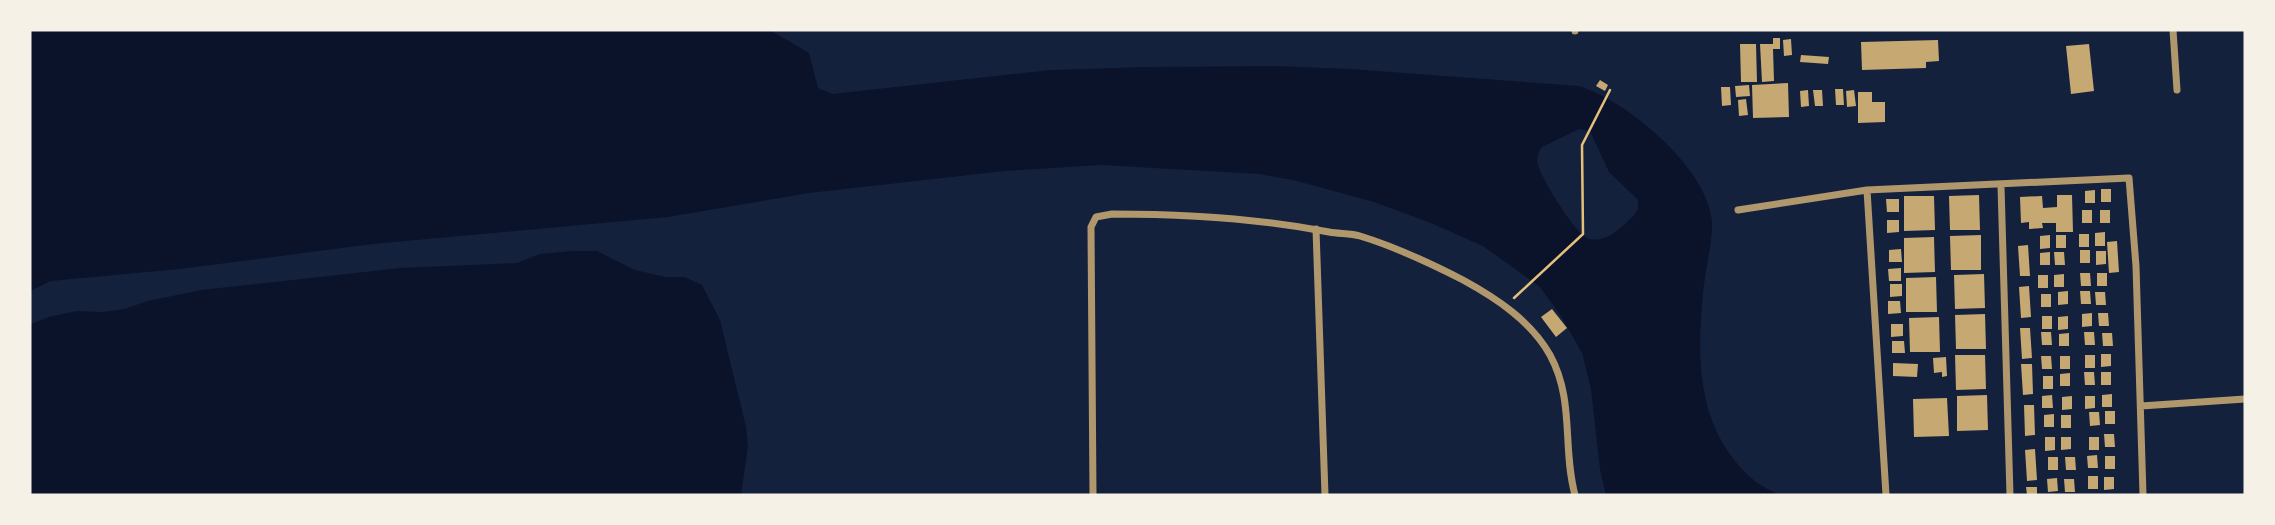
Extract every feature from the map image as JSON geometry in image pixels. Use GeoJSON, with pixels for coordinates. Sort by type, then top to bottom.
{"type":"FeatureCollection","features":[{"type":"Feature","properties":{"kind":"street"},"geometry":{"type":"LineString","coordinates":[[2173,30],[2177,90]]}},
{"type":"Feature","properties":{"kind":"street"},"geometry":{"type":"LineString","coordinates":[[1738,211],[1867,190],[2001,186],[2129,178],[2136,266],[2143,495]]}},
{"type":"Feature","properties":{"kind":"street"},"geometry":{"type":"LineString","coordinates":[[2001,186],[2010,495]]}},
{"type":"Feature","properties":{"kind":"street"},"geometry":{"type":"LineString","coordinates":[[1867,190],[1886,495]]}},
{"type":"Feature","properties":{"kind":"street"},"geometry":{"type":"LineString","coordinates":[[1093,495],[1093,221],[1096,217],[1112,214],[1170,214],[1235,218],[1358,236],[1420,258],[1506,306],[1532,331],[1550,354],[1564,388],[1568,456],[1575,495]]}},
{"type":"Feature","properties":{"kind":"street"},"geometry":{"type":"LineString","coordinates":[[1316,229],[1325,495]]}},
{"type":"Feature","properties":{"kind":"street"},"geometry":{"type":"LineString","coordinates":[[2141,406],[2245,399]]}},
{"type":"Feature","properties":{"kind":"path"},"geometry":{"type":"LineString","coordinates":[[1506,306],[1583,234],[1582,145],[1609,90]]}},
{"type":"Feature","properties":{"kind":"water"},"geometry":{"type":"Polygon","coordinates":[[[30,30],[770,30],[809,53],[818,88],[832,94],[1051,70],[1144,67],[1278,66],[1351,69],[1579,86],[1619,106],[1662,139],[1696,179],[1707,200],[1712,228],[1701,312],[1704,391],[1721,440],[1736,462],[1756,482],[1779,495],[1606,495],[1600,469],[1591,389],[1582,353],[1561,316],[1540,287],[1483,246],[1431,223],[1374,202],[1293,180],[1259,174],[1101,165],[1005,171],[809,193],[668,217],[373,244],[180,269],[51,281],[30,291],[30,30]],[[1579,129],[1542,147],[1537,159],[1547,184],[1561,207],[1583,235],[1594,240],[1605,238],[1619,229],[1635,214],[1638,206],[1637,199],[1609,172],[1590,131],[1579,129]]]}},
{"type":"Feature","properties":{"kind":"water"},"geometry":{"type":"Polygon","coordinates":[[[597,251],[635,270],[666,277],[685,277],[702,285],[720,320],[746,427],[748,446],[741,495],[30,495],[30,324],[76,311],[103,312],[124,309],[201,290],[400,268],[517,263],[540,254],[597,251]]]}},
{"type":"Feature","properties":{"kind":"building"},"geometry":{"type":"Polygon","coordinates":[[[1773,38],[1780,38],[1780,49],[1773,49],[1774,81],[1762,82],[1760,44],[1773,44],[1773,38]]]}},
{"type":"Feature","properties":{"kind":"building"},"geometry":{"type":"Polygon","coordinates":[[[1791,39],[1792,55],[1784,56],[1783,40],[1791,39]]]}},
{"type":"Feature","properties":{"kind":"building"},"geometry":{"type":"Polygon","coordinates":[[[1938,40],[1939,61],[1926,62],[1926,68],[1862,70],[1861,42],[1938,40]]]}},
{"type":"Feature","properties":{"kind":"building"},"geometry":{"type":"Polygon","coordinates":[[[1740,44],[1756,44],[1757,82],[1741,82],[1740,44]]]}},
{"type":"Feature","properties":{"kind":"building"},"geometry":{"type":"Polygon","coordinates":[[[2089,44],[2094,91],[2071,94],[2066,46],[2089,44]]]}},
{"type":"Feature","properties":{"kind":"building"},"geometry":{"type":"Polygon","coordinates":[[[1801,55],[1829,57],[1828,64],[1800,62],[1801,55]]]}},
{"type":"Feature","properties":{"kind":"building"},"geometry":{"type":"Polygon","coordinates":[[[1600,80],[1608,85],[1605,91],[1596,86],[1600,80]]]}},
{"type":"Feature","properties":{"kind":"building"},"geometry":{"type":"Polygon","coordinates":[[[1788,83],[1789,117],[1753,118],[1752,85],[1788,83]]]}},
{"type":"Feature","properties":{"kind":"building"},"geometry":{"type":"Polygon","coordinates":[[[1749,85],[1750,96],[1736,97],[1735,86],[1749,85]]]}},
{"type":"Feature","properties":{"kind":"building"},"geometry":{"type":"Polygon","coordinates":[[[1721,87],[1730,87],[1731,105],[1722,106],[1721,87]]]}},
{"type":"Feature","properties":{"kind":"building"},"geometry":{"type":"Polygon","coordinates":[[[1835,89],[1843,89],[1844,105],[1836,105],[1835,89]]]}},
{"type":"Feature","properties":{"kind":"building"},"geometry":{"type":"Polygon","coordinates":[[[1808,90],[1809,106],[1801,107],[1800,91],[1808,90]]]}},
{"type":"Feature","properties":{"kind":"building"},"geometry":{"type":"Polygon","coordinates":[[[1813,90],[1822,90],[1823,106],[1815,106],[1813,90]]]}},
{"type":"Feature","properties":{"kind":"building"},"geometry":{"type":"Polygon","coordinates":[[[1854,90],[1856,106],[1847,107],[1846,91],[1854,90]]]}},
{"type":"Feature","properties":{"kind":"building"},"geometry":{"type":"Polygon","coordinates":[[[1858,92],[1872,92],[1872,102],[1885,102],[1885,122],[1858,123],[1858,92]]]}},
{"type":"Feature","properties":{"kind":"building"},"geometry":{"type":"Polygon","coordinates":[[[1746,99],[1748,115],[1739,116],[1738,100],[1746,99]]]}},
{"type":"Feature","properties":{"kind":"building"},"geometry":{"type":"Polygon","coordinates":[[[2101,189],[2111,189],[2111,202],[2101,202],[2101,189]]]}},
{"type":"Feature","properties":{"kind":"building"},"geometry":{"type":"Polygon","coordinates":[[[2095,190],[2095,203],[2085,203],[2085,191],[2095,190]]]}},
{"type":"Feature","properties":{"kind":"building"},"geometry":{"type":"Polygon","coordinates":[[[1979,195],[1980,230],[1950,230],[1949,196],[1979,195]]]}},
{"type":"Feature","properties":{"kind":"building"},"geometry":{"type":"Polygon","coordinates":[[[2057,195],[2072,195],[2073,232],[2056,232],[2056,223],[2042,223],[2043,228],[2029,229],[2029,222],[2021,223],[2020,197],[2042,196],[2043,208],[2057,207],[2057,195]]]}},
{"type":"Feature","properties":{"kind":"building"},"geometry":{"type":"Polygon","coordinates":[[[1904,196],[1934,196],[1935,230],[1904,231],[1904,196]]]}},
{"type":"Feature","properties":{"kind":"building"},"geometry":{"type":"Polygon","coordinates":[[[1886,199],[1899,199],[1899,212],[1887,212],[1886,199]]]}},
{"type":"Feature","properties":{"kind":"building"},"geometry":{"type":"Polygon","coordinates":[[[2082,210],[2092,210],[2092,223],[2082,223],[2082,210]]]}},
{"type":"Feature","properties":{"kind":"building"},"geometry":{"type":"Polygon","coordinates":[[[2100,210],[2110,210],[2110,223],[2100,223],[2100,210]]]}},
{"type":"Feature","properties":{"kind":"building"},"geometry":{"type":"Polygon","coordinates":[[[1887,220],[1899,220],[1899,232],[1887,233],[1887,220]]]}},
{"type":"Feature","properties":{"kind":"building"},"geometry":{"type":"Polygon","coordinates":[[[2105,232],[2105,246],[2095,246],[2095,233],[2105,232]]]}},
{"type":"Feature","properties":{"kind":"building"},"geometry":{"type":"Polygon","coordinates":[[[2079,234],[2089,234],[2089,247],[2079,247],[2079,234]]]}},
{"type":"Feature","properties":{"kind":"building"},"geometry":{"type":"Polygon","coordinates":[[[1981,235],[1981,270],[1951,270],[1950,236],[1981,235]]]}},
{"type":"Feature","properties":{"kind":"building"},"geometry":{"type":"Polygon","coordinates":[[[2050,235],[2050,248],[2040,249],[2040,236],[2050,235]]]}},
{"type":"Feature","properties":{"kind":"building"},"geometry":{"type":"Polygon","coordinates":[[[2056,235],[2066,235],[2066,248],[2056,248],[2056,235]]]}},
{"type":"Feature","properties":{"kind":"building"},"geometry":{"type":"Polygon","coordinates":[[[1934,237],[1935,272],[1904,273],[1904,238],[1934,237]]]}},
{"type":"Feature","properties":{"kind":"building"},"geometry":{"type":"Polygon","coordinates":[[[2117,241],[2119,272],[2109,273],[2107,242],[2117,241]]]}},
{"type":"Feature","properties":{"kind":"building"},"geometry":{"type":"Polygon","coordinates":[[[2028,245],[2030,276],[2020,276],[2018,246],[2028,245]]]}},
{"type":"Feature","properties":{"kind":"building"},"geometry":{"type":"Polygon","coordinates":[[[1901,249],[1902,262],[1889,262],[1889,250],[1901,249]]]}},
{"type":"Feature","properties":{"kind":"building"},"geometry":{"type":"Polygon","coordinates":[[[2080,250],[2090,250],[2090,263],[2080,263],[2080,250]]]}},
{"type":"Feature","properties":{"kind":"building"},"geometry":{"type":"Polygon","coordinates":[[[2096,251],[2106,251],[2106,264],[2096,265],[2096,251]]]}},
{"type":"Feature","properties":{"kind":"building"},"geometry":{"type":"Polygon","coordinates":[[[2050,252],[2050,265],[2040,265],[2040,253],[2050,252]]]}},
{"type":"Feature","properties":{"kind":"building"},"geometry":{"type":"Polygon","coordinates":[[[2054,252],[2064,252],[2065,265],[2055,265],[2054,252]]]}},
{"type":"Feature","properties":{"kind":"building"},"geometry":{"type":"Polygon","coordinates":[[[1901,268],[1901,281],[1889,281],[1888,269],[1901,268]]]}},
{"type":"Feature","properties":{"kind":"building"},"geometry":{"type":"Polygon","coordinates":[[[2080,273],[2090,273],[2091,286],[2081,286],[2080,273]]]}},
{"type":"Feature","properties":{"kind":"building"},"geometry":{"type":"Polygon","coordinates":[[[2097,273],[2107,273],[2107,286],[2097,286],[2097,273]]]}},
{"type":"Feature","properties":{"kind":"building"},"geometry":{"type":"Polygon","coordinates":[[[1984,274],[1985,308],[1955,309],[1954,275],[1984,274]]]}},
{"type":"Feature","properties":{"kind":"building"},"geometry":{"type":"Polygon","coordinates":[[[2064,274],[2064,287],[2054,287],[2054,275],[2064,274]]]}},
{"type":"Feature","properties":{"kind":"building"},"geometry":{"type":"Polygon","coordinates":[[[2038,275],[2048,275],[2048,288],[2038,288],[2038,275]]]}},
{"type":"Feature","properties":{"kind":"building"},"geometry":{"type":"Polygon","coordinates":[[[1936,277],[1937,312],[1906,312],[1906,278],[1936,277]]]}},
{"type":"Feature","properties":{"kind":"building"},"geometry":{"type":"Polygon","coordinates":[[[1890,284],[1902,284],[1902,296],[1890,297],[1890,284]]]}},
{"type":"Feature","properties":{"kind":"building"},"geometry":{"type":"Polygon","coordinates":[[[2029,286],[2031,317],[2021,318],[2019,287],[2029,286]]]}},
{"type":"Feature","properties":{"kind":"building"},"geometry":{"type":"Polygon","coordinates":[[[2068,291],[2068,304],[2058,305],[2058,292],[2068,291]]]}},
{"type":"Feature","properties":{"kind":"building"},"geometry":{"type":"Polygon","coordinates":[[[2080,291],[2090,291],[2091,304],[2081,304],[2080,291]]]}},
{"type":"Feature","properties":{"kind":"building"},"geometry":{"type":"Polygon","coordinates":[[[2095,292],[2105,292],[2106,305],[2096,305],[2095,292]]]}},
{"type":"Feature","properties":{"kind":"building"},"geometry":{"type":"Polygon","coordinates":[[[2041,294],[2051,294],[2051,307],[2041,307],[2041,294]]]}},
{"type":"Feature","properties":{"kind":"building"},"geometry":{"type":"Polygon","coordinates":[[[1888,301],[1900,301],[1901,313],[1888,314],[1888,301]]]}},
{"type":"Feature","properties":{"kind":"building"},"geometry":{"type":"Polygon","coordinates":[[[1552,309],[1567,328],[1556,337],[1541,317],[1552,309]]]}},
{"type":"Feature","properties":{"kind":"building"},"geometry":{"type":"Polygon","coordinates":[[[2092,313],[2092,326],[2082,327],[2082,314],[2092,313]]]}},
{"type":"Feature","properties":{"kind":"building"},"geometry":{"type":"Polygon","coordinates":[[[2098,313],[2108,313],[2109,326],[2099,326],[2098,313]]]}},
{"type":"Feature","properties":{"kind":"building"},"geometry":{"type":"Polygon","coordinates":[[[1985,314],[1986,349],[1956,349],[1955,315],[1985,314]]]}},
{"type":"Feature","properties":{"kind":"building"},"geometry":{"type":"Polygon","coordinates":[[[2042,316],[2052,316],[2052,329],[2042,329],[2042,316]]]}},
{"type":"Feature","properties":{"kind":"building"},"geometry":{"type":"Polygon","coordinates":[[[2068,316],[2068,329],[2058,330],[2058,317],[2068,316]]]}},
{"type":"Feature","properties":{"kind":"building"},"geometry":{"type":"Polygon","coordinates":[[[1939,317],[1940,352],[1910,352],[1909,318],[1939,317]]]}},
{"type":"Feature","properties":{"kind":"building"},"geometry":{"type":"Polygon","coordinates":[[[1891,324],[1903,324],[1903,336],[1891,337],[1891,324]]]}},
{"type":"Feature","properties":{"kind":"building"},"geometry":{"type":"Polygon","coordinates":[[[2020,328],[2030,328],[2032,358],[2022,359],[2020,328]]]}},
{"type":"Feature","properties":{"kind":"building"},"geometry":{"type":"Polygon","coordinates":[[[2041,332],[2051,332],[2052,345],[2042,345],[2041,332]]]}},
{"type":"Feature","properties":{"kind":"building"},"geometry":{"type":"Polygon","coordinates":[[[2084,332],[2094,332],[2095,345],[2085,345],[2084,332]]]}},
{"type":"Feature","properties":{"kind":"building"},"geometry":{"type":"Polygon","coordinates":[[[2069,333],[2069,346],[2059,346],[2059,334],[2069,333]]]}},
{"type":"Feature","properties":{"kind":"building"},"geometry":{"type":"Polygon","coordinates":[[[2102,333],[2112,333],[2113,346],[2103,346],[2102,333]]]}},
{"type":"Feature","properties":{"kind":"building"},"geometry":{"type":"Polygon","coordinates":[[[1892,341],[1904,341],[1905,353],[1892,353],[1892,341]]]}},
{"type":"Feature","properties":{"kind":"building"},"geometry":{"type":"Polygon","coordinates":[[[2101,354],[2111,354],[2111,366],[2101,367],[2101,354]]]}},
{"type":"Feature","properties":{"kind":"building"},"geometry":{"type":"Polygon","coordinates":[[[1955,355],[1985,355],[1986,389],[1956,390],[1955,355]]]}},
{"type":"Feature","properties":{"kind":"building"},"geometry":{"type":"Polygon","coordinates":[[[2085,355],[2095,355],[2095,368],[2085,368],[2085,355]]]}},
{"type":"Feature","properties":{"kind":"building"},"geometry":{"type":"Polygon","coordinates":[[[2041,356],[2051,356],[2052,369],[2042,369],[2041,356]]]}},
{"type":"Feature","properties":{"kind":"building"},"geometry":{"type":"Polygon","coordinates":[[[2060,356],[2070,356],[2070,369],[2060,369],[2060,356]]]}},
{"type":"Feature","properties":{"kind":"building"},"geometry":{"type":"Polygon","coordinates":[[[1946,357],[1947,376],[1942,377],[1942,372],[1934,373],[1933,358],[1946,357]]]}},
{"type":"Feature","properties":{"kind":"building"},"geometry":{"type":"Polygon","coordinates":[[[1893,363],[1918,364],[1917,377],[1893,376],[1893,363]]]}},
{"type":"Feature","properties":{"kind":"building"},"geometry":{"type":"Polygon","coordinates":[[[2021,364],[2032,364],[2033,394],[2023,395],[2021,364]]]}},
{"type":"Feature","properties":{"kind":"building"},"geometry":{"type":"Polygon","coordinates":[[[2084,372],[2094,372],[2095,385],[2085,385],[2084,372]]]}},
{"type":"Feature","properties":{"kind":"building"},"geometry":{"type":"Polygon","coordinates":[[[2101,372],[2111,372],[2111,385],[2101,385],[2101,372]]]}},
{"type":"Feature","properties":{"kind":"building"},"geometry":{"type":"Polygon","coordinates":[[[2070,373],[2070,386],[2060,386],[2060,374],[2070,373]]]}},
{"type":"Feature","properties":{"kind":"building"},"geometry":{"type":"Polygon","coordinates":[[[2043,376],[2053,376],[2053,389],[2043,389],[2043,376]]]}},
{"type":"Feature","properties":{"kind":"building"},"geometry":{"type":"Polygon","coordinates":[[[2112,394],[2112,407],[2102,407],[2102,395],[2112,394]]]}},
{"type":"Feature","properties":{"kind":"building"},"geometry":{"type":"Polygon","coordinates":[[[1987,395],[1988,430],[1957,431],[1957,396],[1987,395]]]}},
{"type":"Feature","properties":{"kind":"building"},"geometry":{"type":"Polygon","coordinates":[[[2052,395],[2053,408],[2042,408],[2042,396],[2052,395]]]}},
{"type":"Feature","properties":{"kind":"building"},"geometry":{"type":"Polygon","coordinates":[[[2072,396],[2072,409],[2062,410],[2062,397],[2072,396]]]}},
{"type":"Feature","properties":{"kind":"building"},"geometry":{"type":"Polygon","coordinates":[[[2085,396],[2095,396],[2095,408],[2085,409],[2085,396]]]}},
{"type":"Feature","properties":{"kind":"building"},"geometry":{"type":"Polygon","coordinates":[[[1947,398],[1949,436],[1914,437],[1913,399],[1947,398]]]}},
{"type":"Feature","properties":{"kind":"building"},"geometry":{"type":"Polygon","coordinates":[[[2024,405],[2034,405],[2035,435],[2025,436],[2024,405]]]}},
{"type":"Feature","properties":{"kind":"building"},"geometry":{"type":"Polygon","coordinates":[[[2105,411],[2115,411],[2115,424],[2105,424],[2105,411]]]}},
{"type":"Feature","properties":{"kind":"building"},"geometry":{"type":"Polygon","coordinates":[[[2089,412],[2099,412],[2100,425],[2090,426],[2089,412]]]}},
{"type":"Feature","properties":{"kind":"building"},"geometry":{"type":"Polygon","coordinates":[[[2054,414],[2054,427],[2044,427],[2044,415],[2054,414]]]}},
{"type":"Feature","properties":{"kind":"building"},"geometry":{"type":"Polygon","coordinates":[[[2061,415],[2071,415],[2071,428],[2061,428],[2061,415]]]}},
{"type":"Feature","properties":{"kind":"building"},"geometry":{"type":"Polygon","coordinates":[[[2104,434],[2114,434],[2115,447],[2105,447],[2104,434]]]}},
{"type":"Feature","properties":{"kind":"building"},"geometry":{"type":"Polygon","coordinates":[[[2045,437],[2055,437],[2055,450],[2045,451],[2045,437]]]}},
{"type":"Feature","properties":{"kind":"building"},"geometry":{"type":"Polygon","coordinates":[[[2061,437],[2071,437],[2071,449],[2061,450],[2061,437]]]}},
{"type":"Feature","properties":{"kind":"building"},"geometry":{"type":"Polygon","coordinates":[[[2089,437],[2099,437],[2099,450],[2089,450],[2089,437]]]}},
{"type":"Feature","properties":{"kind":"building"},"geometry":{"type":"Polygon","coordinates":[[[2035,449],[2037,480],[2027,481],[2025,450],[2035,449]]]}},
{"type":"Feature","properties":{"kind":"building"},"geometry":{"type":"Polygon","coordinates":[[[2097,455],[2098,468],[2088,468],[2087,456],[2097,455]]]}},
{"type":"Feature","properties":{"kind":"building"},"geometry":{"type":"Polygon","coordinates":[[[2105,456],[2115,456],[2115,469],[2105,469],[2105,456]]]}},
{"type":"Feature","properties":{"kind":"building"},"geometry":{"type":"Polygon","coordinates":[[[2048,457],[2058,457],[2058,470],[2048,470],[2048,457]]]}},
{"type":"Feature","properties":{"kind":"building"},"geometry":{"type":"Polygon","coordinates":[[[2065,457],[2075,457],[2076,470],[2066,470],[2065,457]]]}},
{"type":"Feature","properties":{"kind":"building"},"geometry":{"type":"Polygon","coordinates":[[[2088,476],[2098,476],[2098,489],[2088,489],[2088,476]]]}},
{"type":"Feature","properties":{"kind":"building"},"geometry":{"type":"Polygon","coordinates":[[[2104,477],[2114,477],[2114,489],[2104,490],[2104,477]]]}},
{"type":"Feature","properties":{"kind":"building"},"geometry":{"type":"Polygon","coordinates":[[[2057,478],[2058,491],[2048,492],[2047,479],[2057,478]]]}},
{"type":"Feature","properties":{"kind":"building"},"geometry":{"type":"Polygon","coordinates":[[[2064,479],[2074,479],[2075,492],[2065,492],[2064,479]]]}},
{"type":"Feature","properties":{"kind":"building"},"geometry":{"type":"Polygon","coordinates":[[[2026,487],[2037,487],[2037,495],[2027,495],[2026,487]]]}}]}
